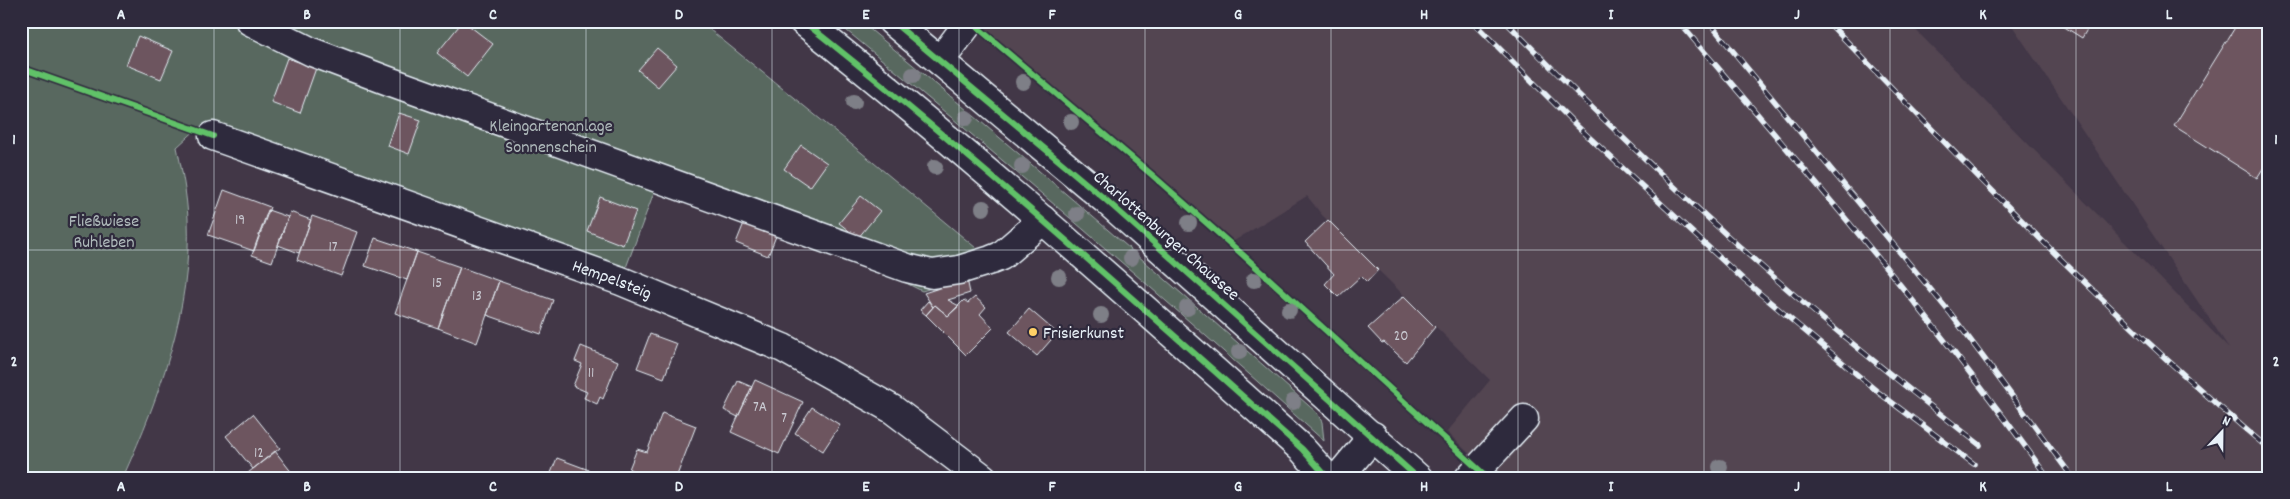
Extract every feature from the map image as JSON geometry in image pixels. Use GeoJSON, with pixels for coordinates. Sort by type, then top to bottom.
{"type":"FeatureCollection","features":[{"type":"Feature","properties":{"kind":"main road"},"geometry":{"type":"LineString","coordinates":[[250,21],[312,52],[386,80],[907,268],[932,274],[959,270],[991,260],[1001,256],[1043,220]]}},
{"type":"Feature","properties":{"kind":"main road"},"geometry":{"type":"LineString","coordinates":[[803,21],[1043,220],[1302,449],[1328,478]]}},
{"type":"Feature","properties":{"kind":"main road","name":"Charlottenburger Chaussee"},"geometry":{"type":"LineString","coordinates":[[892,21],[1106,200],[1418,478]]}},
{"type":"Feature","properties":{"kind":"main road"},"geometry":{"type":"LineString","coordinates":[[940,61],[970,21]]}},
{"type":"Feature","properties":{"kind":"main road","name":"Hempelsteig"},"geometry":{"type":"LineString","coordinates":[[213,136],[621,281],[783,348],[892,409],[983,478]]}},
{"type":"Feature","properties":{"kind":"main road"},"geometry":{"type":"LineString","coordinates":[[1469,478],[1524,419]]}},
{"type":"Feature","properties":{"kind":"main road"},"geometry":{"type":"LineString","coordinates":[[1338,478],[1372,436]]}},
{"type":"Feature","properties":{"kind":"shaded area"},"geometry":{"type":"Polygon","coordinates":[[[977,21],[1907,21],[2229,348],[2009,21],[2269,21],[2269,478],[1494,478],[1447,432],[1490,380],[1322,215],[1307,196],[1234,241],[977,21]]]}},
{"type":"Feature","properties":{"kind":"green space","name":"Kleingartenanlage Sonnenschein"},"geometry":{"type":"Polygon","coordinates":[[[21,21],[699,21],[1000,268],[922,291],[890,275],[657,184],[621,281],[213,136],[199,127],[177,147],[188,219],[185,285],[179,318],[171,350],[150,414],[123,478],[21,478],[21,21]]]}},
{"type":"Feature","properties":{"kind":"green space"},"geometry":{"type":"Polygon","coordinates":[[[835,21],[860,21],[976,117],[1317,413],[1322,422],[1324,441],[1082,228],[835,21]]]}},
{"type":"Feature","properties":{"kind":"building"},"geometry":{"type":"Polygon","coordinates":[[[79,21],[97,21],[94,28],[79,21]]]}},
{"type":"Feature","properties":{"kind":"building"},"geometry":{"type":"Polygon","coordinates":[[[463,21],[493,44],[467,77],[437,53],[463,21]]]}},
{"type":"Feature","properties":{"kind":"building"},"geometry":{"type":"Polygon","coordinates":[[[2055,21],[2092,21],[2082,38],[2055,21]]]}},
{"type":"Feature","properties":{"kind":"building"},"geometry":{"type":"Polygon","coordinates":[[[2239,21],[2269,21],[2269,159],[2257,178],[2174,126],[2239,21]]]}},
{"type":"Feature","properties":{"kind":"building"},"geometry":{"type":"Polygon","coordinates":[[[138,36],[173,51],[161,79],[126,65],[138,36]]]}},
{"type":"Feature","properties":{"kind":"building"},"geometry":{"type":"Polygon","coordinates":[[[657,48],[677,65],[658,87],[638,70],[657,48]]]}},
{"type":"Feature","properties":{"kind":"building"},"geometry":{"type":"Polygon","coordinates":[[[287,58],[316,68],[300,113],[271,102],[287,58]]]}},
{"type":"Feature","properties":{"kind":"building"},"geometry":{"type":"Polygon","coordinates":[[[399,113],[421,120],[409,154],[388,146],[399,113]]]}},
{"type":"Feature","properties":{"kind":"building"},"geometry":{"type":"Polygon","coordinates":[[[801,145],[827,163],[810,187],[784,169],[801,145]]]}},
{"type":"Feature","properties":{"kind":"building"},"geometry":{"type":"Polygon","coordinates":[[[224,190],[270,207],[254,251],[208,235],[224,190]]]}},
{"type":"Feature","properties":{"kind":"building"},"geometry":{"type":"Polygon","coordinates":[[[861,196],[880,211],[858,238],[839,223],[861,196]]]}},
{"type":"Feature","properties":{"kind":"building"},"geometry":{"type":"Polygon","coordinates":[[[600,197],[636,211],[623,245],[587,231],[600,197]]]}},
{"type":"Feature","properties":{"kind":"building"},"geometry":{"type":"Polygon","coordinates":[[[268,210],[288,217],[272,262],[252,255],[268,210]]]}},
{"type":"Feature","properties":{"kind":"building"},"geometry":{"type":"Polygon","coordinates":[[[290,212],[311,220],[299,253],[278,245],[290,212]]]}},
{"type":"Feature","properties":{"kind":"building"},"geometry":{"type":"Polygon","coordinates":[[[312,216],[357,232],[341,276],[297,260],[312,216]]]}},
{"type":"Feature","properties":{"kind":"building"},"geometry":{"type":"Polygon","coordinates":[[[746,218],[778,231],[768,256],[736,243],[746,218]]]}},
{"type":"Feature","properties":{"kind":"building"},"geometry":{"type":"Polygon","coordinates":[[[1328,220],[1378,270],[1367,282],[1361,276],[1338,297],[1325,284],[1334,274],[1305,242],[1328,220]]]}},
{"type":"Feature","properties":{"kind":"building"},"geometry":{"type":"Polygon","coordinates":[[[375,238],[417,252],[407,280],[365,266],[375,238]]]}},
{"type":"Feature","properties":{"kind":"building"},"geometry":{"type":"Polygon","coordinates":[[[417,252],[460,267],[438,328],[395,313],[417,252]]]}},
{"type":"Feature","properties":{"kind":"building"},"geometry":{"type":"Polygon","coordinates":[[[460,267],[499,281],[477,343],[438,328],[460,267]]]}},
{"type":"Feature","properties":{"kind":"building"},"geometry":{"type":"Polygon","coordinates":[[[967,279],[970,293],[948,300],[959,306],[948,316],[935,305],[933,307],[924,293],[967,279]]]}},
{"type":"Feature","properties":{"kind":"building"},"geometry":{"type":"Polygon","coordinates":[[[499,281],[553,300],[541,334],[487,315],[499,281]]]}},
{"type":"Feature","properties":{"kind":"building"},"geometry":{"type":"Polygon","coordinates":[[[1404,296],[1435,327],[1406,362],[1384,342],[1382,343],[1368,328],[1404,296]]]}},
{"type":"Feature","properties":{"kind":"building"},"geometry":{"type":"Polygon","coordinates":[[[975,297],[986,307],[980,314],[993,328],[966,355],[926,315],[935,305],[948,316],[964,300],[968,303],[975,297]]]}},
{"type":"Feature","properties":{"kind":"building"},"geometry":{"type":"Polygon","coordinates":[[[928,301],[933,307],[926,315],[920,310],[928,301]]]}},
{"type":"Feature","properties":{"kind":"building","name":"Frisierkunst"},"geometry":{"type":"Polygon","coordinates":[[[1029,309],[1057,333],[1037,356],[1009,332],[1029,309]]]}},
{"type":"Feature","properties":{"kind":"building"},"geometry":{"type":"Polygon","coordinates":[[[650,334],[677,344],[664,378],[637,368],[650,334]]]}},
{"type":"Feature","properties":{"kind":"building"},"geometry":{"type":"Polygon","coordinates":[[[581,346],[618,361],[603,399],[600,397],[597,404],[584,398],[587,392],[573,386],[582,364],[575,361],[581,346]]]}},
{"type":"Feature","properties":{"kind":"building"},"geometry":{"type":"Polygon","coordinates":[[[755,380],[803,402],[779,454],[731,432],[755,380]]]}},
{"type":"Feature","properties":{"kind":"building"},"geometry":{"type":"Polygon","coordinates":[[[738,381],[752,387],[738,417],[724,410],[738,381]]]}},
{"type":"Feature","properties":{"kind":"building"},"geometry":{"type":"Polygon","coordinates":[[[812,407],[840,425],[823,451],[795,433],[812,407]]]}},
{"type":"Feature","properties":{"kind":"building"},"geometry":{"type":"Polygon","coordinates":[[[662,413],[696,426],[676,478],[643,478],[644,475],[629,469],[637,449],[647,452],[662,413]]]}},
{"type":"Feature","properties":{"kind":"building"},"geometry":{"type":"Polygon","coordinates":[[[253,414],[280,448],[253,469],[226,436],[253,414]]]}},
{"type":"Feature","properties":{"kind":"building"},"geometry":{"type":"Polygon","coordinates":[[[275,451],[296,478],[251,478],[248,473],[275,451]]]}},
{"type":"Feature","properties":{"kind":"building"},"geometry":{"type":"Polygon","coordinates":[[[557,458],[589,470],[586,478],[549,478],[557,458]]]}},
{"type":"Feature","properties":{"kind":"railway"},"geometry":{"type":"LineString","coordinates":[[1472,21],[1577,126],[1745,281],[1878,392],[1974,464]]}},
{"type":"Feature","properties":{"kind":"railway"},"geometry":{"type":"LineString","coordinates":[[1505,21],[1567,84],[1760,265],[1841,334],[1980,445]]}},
{"type":"Feature","properties":{"kind":"railway"},"geometry":{"type":"LineString","coordinates":[[1678,21],[1868,245],[1960,360],[2048,478]]}},
{"type":"Feature","properties":{"kind":"railway"},"geometry":{"type":"LineString","coordinates":[[1708,21],[1951,314],[2073,478]]}},
{"type":"Feature","properties":{"kind":"railway"},"geometry":{"type":"LineString","coordinates":[[1827,21],[1988,187],[2097,295],[2269,449]]}},
{"type":"Feature","properties":{"kind":"cycle path"},"geometry":{"type":"LineString","coordinates":[[803,21],[867,72],[1056,231],[1302,449],[1328,478]]}},
{"type":"Feature","properties":{"kind":"cycle path"},"geometry":{"type":"LineString","coordinates":[[892,21],[1106,200],[1418,478]]}},
{"type":"Feature","properties":{"kind":"cycle path"},"geometry":{"type":"LineString","coordinates":[[970,21],[1151,174],[1243,255],[1488,478]]}},
{"type":"Feature","properties":{"kind":"cycle path"},"geometry":{"type":"LineString","coordinates":[[21,68],[213,136]]}},
{"type":"Feature","properties":{"kind":"place","name":"Frisierkunst"},"geometry":{"type":"Point","coordinates":[1033,332]}},
{"type":"Feature","properties":{"kind":"park label","name":"Fließwiese Ruhleben"},"geometry":{"type":"Point","coordinates":[104,230]}}]}
